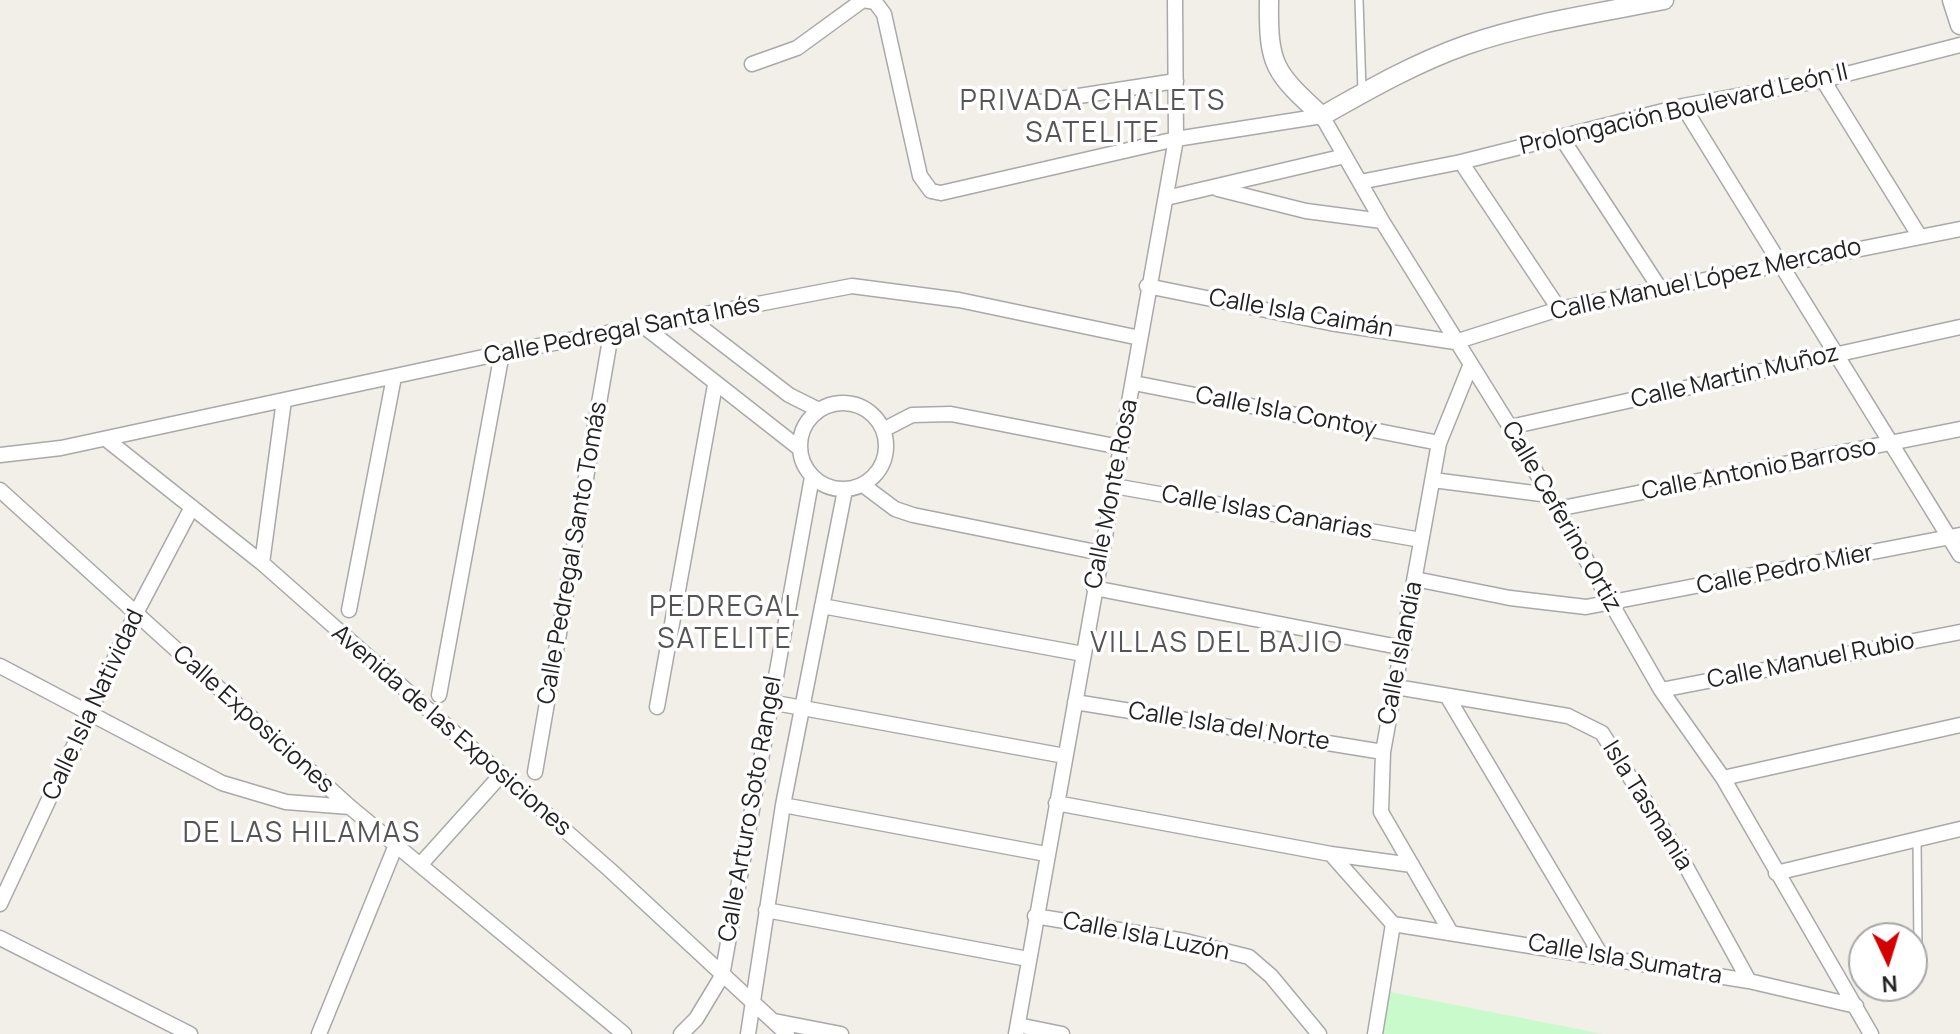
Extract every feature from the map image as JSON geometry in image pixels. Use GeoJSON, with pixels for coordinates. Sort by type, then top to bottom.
{"type":"FeatureCollection","features":[{"type":"Feature","properties":{"kind":"street"},"geometry":{"type":"LineString","coordinates":[[752,64],[797,48],[863,0],[875,2],[884,14],[923,184],[931,191],[957,191],[1176,139],[1322,116],[1362,93],[1464,46],[1593,7],[1664,0]]}},
{"type":"Feature","properties":{"kind":"street","name":"Calle Monte Rosa"},"geometry":{"type":"LineString","coordinates":[[1017,1030],[1094,588],[1134,383],[1147,286],[1176,139],[1175,0]]}},
{"type":"Feature","properties":{"kind":"street","name":"Calle Ceferino Ortiz"},"geometry":{"type":"LineString","coordinates":[[1269,0],[1272,60],[1282,80],[1322,116],[1455,342],[1510,427],[1661,690],[1723,778],[1871,1034]]}},
{"type":"Feature","properties":{"kind":"street"},"geometry":{"type":"LineString","coordinates":[[1952,0],[1960,25]]}},
{"type":"Feature","properties":{"kind":"street","name":"Prolongación Boulevard León II"},"geometry":{"type":"LineString","coordinates":[[1360,182],[1461,162],[1683,106],[1823,80],[1960,45]]}},
{"type":"Feature","properties":{"kind":"street"},"geometry":{"type":"LineString","coordinates":[[1823,80],[1920,237]]}},
{"type":"Feature","properties":{"kind":"street"},"geometry":{"type":"LineString","coordinates":[[1040,102],[1176,81]]}},
{"type":"Feature","properties":{"kind":"street"},"geometry":{"type":"LineString","coordinates":[[1683,106],[1893,444],[1955,536],[1960,555]]}},
{"type":"Feature","properties":{"kind":"street"},"geometry":{"type":"LineString","coordinates":[[1561,137],[1659,287]]}},
{"type":"Feature","properties":{"kind":"street"},"geometry":{"type":"LineString","coordinates":[[1166,198],[1345,156]]}},
{"type":"Feature","properties":{"kind":"street"},"geometry":{"type":"LineString","coordinates":[[1461,162],[1559,309]]}},
{"type":"Feature","properties":{"kind":"street"},"geometry":{"type":"LineString","coordinates":[[1215,188],[1306,211],[1382,221]]}},
{"type":"Feature","properties":{"kind":"street","name":"Calle Manuel López Mercado"},"geometry":{"type":"LineString","coordinates":[[1455,342],[1559,309],[1781,262],[1960,229]]}},
{"type":"Feature","properties":{"kind":"street","name":"Calle Pedregal Santa Inés"},"geometry":{"type":"LineString","coordinates":[[0,455],[106,439],[502,353],[646,328],[852,286],[959,300],[1140,338]]}},
{"type":"Feature","properties":{"kind":"street","name":"Calle Isla Caimán"},"geometry":{"type":"LineString","coordinates":[[1147,286],[1330,323],[1455,342]]}},
{"type":"Feature","properties":{"kind":"street"},"geometry":{"type":"LineString","coordinates":[[689,318],[789,395],[819,410]]}},
{"type":"Feature","properties":{"kind":"street","name":"Calle Martín Muñoz"},"geometry":{"type":"LineString","coordinates":[[1510,427],[1960,327]]}},
{"type":"Feature","properties":{"kind":"street"},"geometry":{"type":"LineString","coordinates":[[646,328],[799,448],[812,477],[827,487],[845,490],[863,485],[873,478],[886,455],[883,430],[863,408],[833,404],[819,410],[801,433],[799,448]]}},
{"type":"Feature","properties":{"kind":"street","name":"Calle Pedregal Santo Tomás"},"geometry":{"type":"LineString","coordinates":[[535,772],[611,334]]}},
{"type":"Feature","properties":{"kind":"street"},"geometry":{"type":"LineString","coordinates":[[439,695],[502,353]]}},
{"type":"Feature","properties":{"kind":"street","name":"Calle Islandia"},"geometry":{"type":"LineString","coordinates":[[1450,931],[1381,812],[1383,752],[1439,443],[1471,364]]}},
{"type":"Feature","properties":{"kind":"street"},"geometry":{"type":"LineString","coordinates":[[349,610],[394,377]]}},
{"type":"Feature","properties":{"kind":"street","name":"Calle Isla Contoy"},"geometry":{"type":"LineString","coordinates":[[1134,383],[1439,443]]}},
{"type":"Feature","properties":{"kind":"street"},"geometry":{"type":"LineString","coordinates":[[657,707],[715,385]]}},
{"type":"Feature","properties":{"kind":"street"},"geometry":{"type":"LineString","coordinates":[[262,563],[284,400]]}},
{"type":"Feature","properties":{"kind":"street"},"geometry":{"type":"LineString","coordinates":[[883,430],[912,415],[951,414],[1120,447]]}},
{"type":"Feature","properties":{"kind":"street","name":"Calle Antonio Barroso"},"geometry":{"type":"LineString","coordinates":[[1557,509],[1960,429]]}},
{"type":"Feature","properties":{"kind":"street","name":"Avenida de las Exposiciones"},"geometry":{"type":"LineString","coordinates":[[106,439],[262,563],[610,870],[787,1034]]}},
{"type":"Feature","properties":{"kind":"street","name":"Calle Arturo Soto Rangel"},"geometry":{"type":"LineString","coordinates":[[681,1034],[696,1019],[722,976],[812,477]]}},
{"type":"Feature","properties":{"kind":"street"},"geometry":{"type":"LineString","coordinates":[[1433,480],[1549,495]]}},
{"type":"Feature","properties":{"kind":"street"},"geometry":{"type":"LineString","coordinates":[[863,485],[895,509],[913,515],[1101,553]]}},
{"type":"Feature","properties":{"kind":"street","name":"Calle Islas Canarias"},"geometry":{"type":"LineString","coordinates":[[1114,486],[1421,540]]}},
{"type":"Feature","properties":{"kind":"street","name":"Calle Exposiciones"},"geometry":{"type":"LineString","coordinates":[[0,490],[350,807],[624,1034]]}},
{"type":"Feature","properties":{"kind":"street","name":"Calle Arturo Soto Rangel"},"geometry":{"type":"LineString","coordinates":[[748,1034],[783,805],[845,490]]}},
{"type":"Feature","properties":{"kind":"street","name":"Calle Isla Natividad"},"geometry":{"type":"LineString","coordinates":[[0,904],[135,615],[192,507]]}},
{"type":"Feature","properties":{"kind":"street","name":"Calle Pedro Mier"},"geometry":{"type":"LineString","coordinates":[[1610,604],[1955,536]]}},
{"type":"Feature","properties":{"kind":"street"},"geometry":{"type":"LineString","coordinates":[[1415,579],[1558,605],[1610,604]]}},
{"type":"Feature","properties":{"kind":"street"},"geometry":{"type":"LineString","coordinates":[[1094,588],[1404,648]]}},
{"type":"Feature","properties":{"kind":"street"},"geometry":{"type":"LineString","coordinates":[[822,606],[1083,654]]}},
{"type":"Feature","properties":{"kind":"street","name":"Calle Manuel Rubio"},"geometry":{"type":"LineString","coordinates":[[1661,690],[1960,632]]}},
{"type":"Feature","properties":{"kind":"street"},"geometry":{"type":"LineString","coordinates":[[0,666],[187,765],[256,796],[318,807],[350,807]]}},
{"type":"Feature","properties":{"kind":"street","name":"Isla Tasmania"},"geometry":{"type":"LineString","coordinates":[[1396,687],[1568,716],[1602,733],[1683,861],[1749,981]]}},
{"type":"Feature","properties":{"kind":"street"},"geometry":{"type":"LineString","coordinates":[[1447,696],[1601,955]]}},
{"type":"Feature","properties":{"kind":"street"},"geometry":{"type":"LineString","coordinates":[[770,702],[1065,756]]}},
{"type":"Feature","properties":{"kind":"street","name":"Calle Isla del Norte"},"geometry":{"type":"LineString","coordinates":[[1075,702],[1383,752]]}},
{"type":"Feature","properties":{"kind":"street"},"geometry":{"type":"LineString","coordinates":[[1723,778],[1960,725]]}},
{"type":"Feature","properties":{"kind":"street"},"geometry":{"type":"LineString","coordinates":[[420,865],[501,775]]}},
{"type":"Feature","properties":{"kind":"street"},"geometry":{"type":"LineString","coordinates":[[1056,803],[1331,854],[1412,865]]}},
{"type":"Feature","properties":{"kind":"street"},"geometry":{"type":"LineString","coordinates":[[783,805],[1046,854]]}},
{"type":"Feature","properties":{"kind":"street"},"geometry":{"type":"LineString","coordinates":[[1776,873],[1960,829]]}},
{"type":"Feature","properties":{"kind":"street"},"geometry":{"type":"LineString","coordinates":[[319,1034],[396,845]]}},
{"type":"Feature","properties":{"kind":"street"},"geometry":{"type":"LineString","coordinates":[[1331,854],[1393,924],[1375,1034]]}},
{"type":"Feature","properties":{"kind":"street"},"geometry":{"type":"LineString","coordinates":[[766,910],[1028,959]]}},
{"type":"Feature","properties":{"kind":"street","name":"Calle Isla Luzón"},"geometry":{"type":"LineString","coordinates":[[1035,916],[1185,941],[1249,957],[1271,976],[1319,1034]]}},
{"type":"Feature","properties":{"kind":"street","name":"Calle Isla Sumatra"},"geometry":{"type":"LineString","coordinates":[[1393,924],[1749,981],[1856,1006]]}},
{"type":"Feature","properties":{"kind":"street"},"geometry":{"type":"LineString","coordinates":[[0,938],[190,1034]]}},
{"type":"Feature","properties":{"kind":"street"},"geometry":{"type":"LineString","coordinates":[[772,1021],[841,1034]]}},
{"type":"Feature","properties":{"kind":"street"},"geometry":{"type":"LineString","coordinates":[[1017,1030],[1062,1034]]}},
{"type":"Feature","properties":{"kind":"lane"},"geometry":{"type":"LineString","coordinates":[[1359,0],[1362,93]]}},
{"type":"Feature","properties":{"kind":"lane"},"geometry":{"type":"LineString","coordinates":[[1917,839],[1918,922]]}},
{"type":"Feature","properties":{"kind":"green space"},"geometry":{"type":"Polygon","coordinates":[[[1390,992],[1603,1034],[1383,1034],[1390,992]]]}},
{"type":"Feature","properties":{"kind":"district","name":"PRIVADA CHALETS SATELITE"},"geometry":{"type":"Point","coordinates":[1093,118]}},
{"type":"Feature","properties":{"kind":"district","name":"PEDREGAL SATELITE"},"geometry":{"type":"Point","coordinates":[725,624]}},
{"type":"Feature","properties":{"kind":"district","name":"VILLAS DEL BAJIO"},"geometry":{"type":"Point","coordinates":[1217,644]}},
{"type":"Feature","properties":{"kind":"district","name":"DE LAS HILAMAS"},"geometry":{"type":"Point","coordinates":[302,834]}}]}
